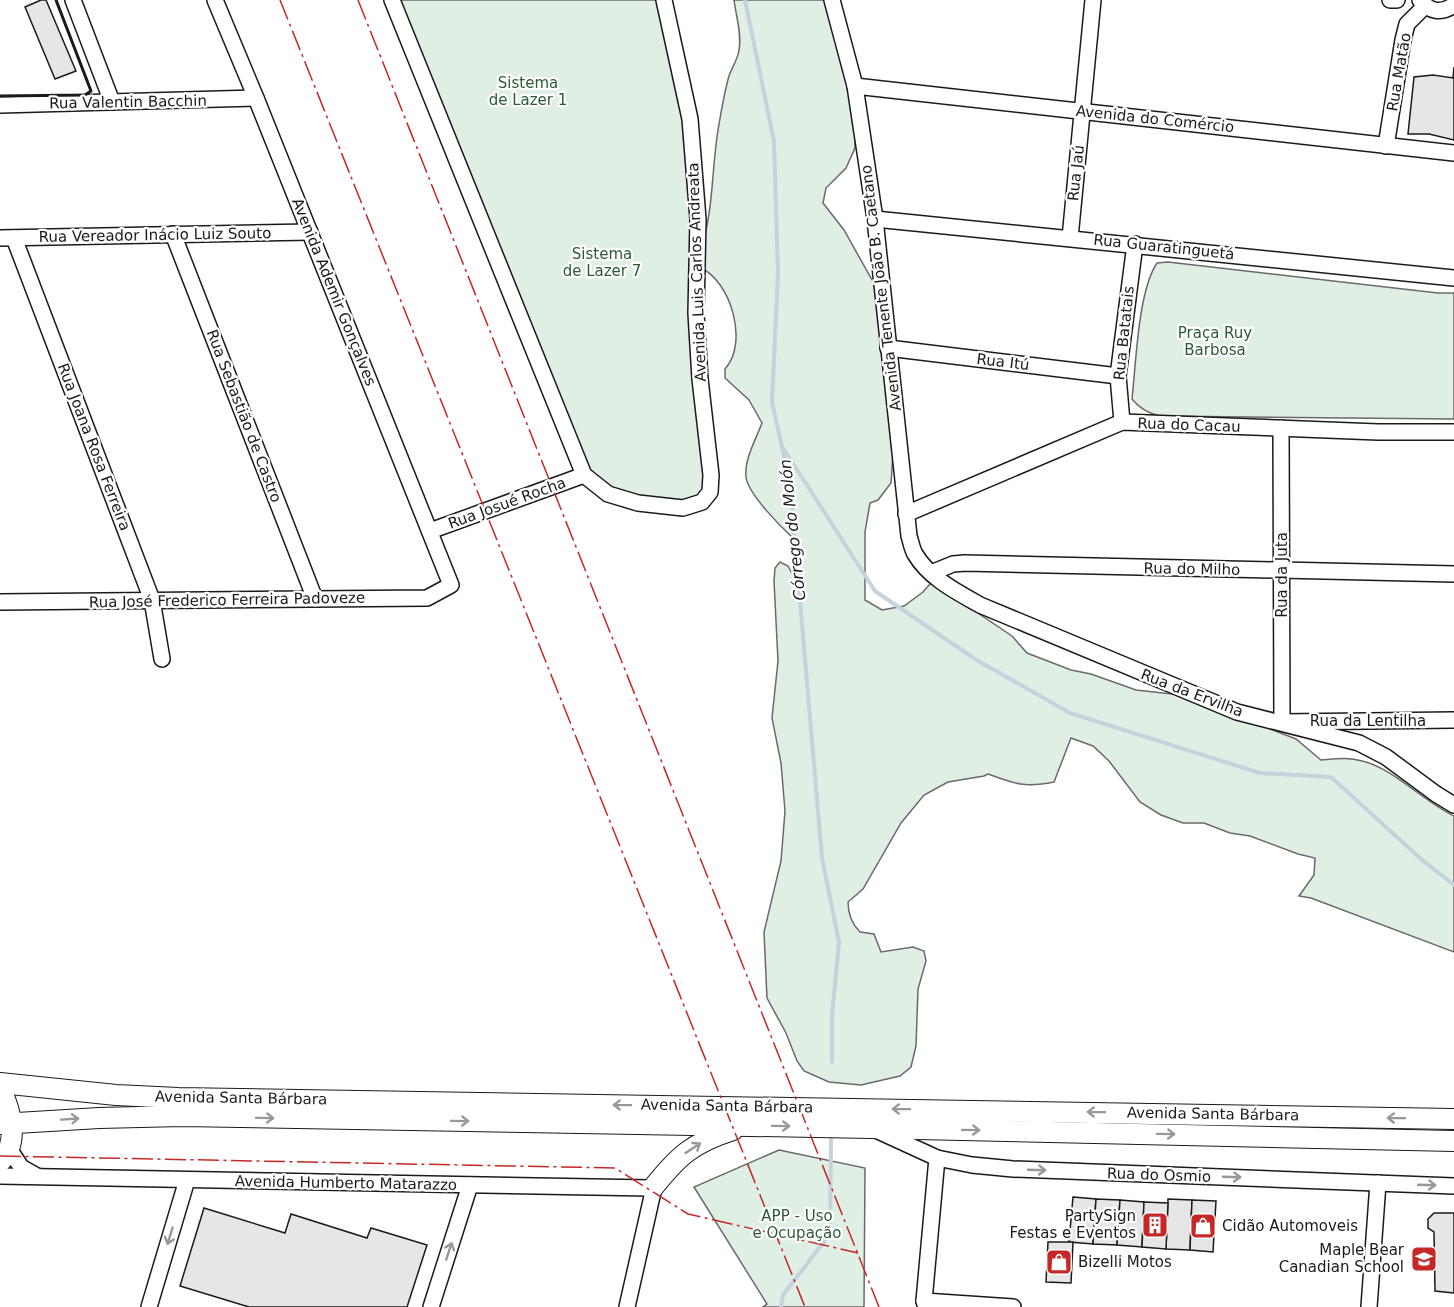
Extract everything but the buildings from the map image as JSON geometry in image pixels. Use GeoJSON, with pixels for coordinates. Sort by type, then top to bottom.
{"type":"FeatureCollection","features":[{"type":"Feature","properties":{"kind":"main road","name":"Avenida Santa Bárbara"},"geometry":{"type":"LineString","coordinates":[[0,1083],[116,1095],[178,1098],[1454,1119]]}},
{"type":"Feature","properties":{"kind":"main road"},"geometry":{"type":"LineString","coordinates":[[0,1088],[6,1099],[5,1156]]}},
{"type":"Feature","properties":{"kind":"main road","name":"Avenida Santa Bárbara"},"geometry":{"type":"LineString","coordinates":[[6,1123],[182,1116],[1454,1141]]}},
{"type":"Feature","properties":{"kind":"main road"},"geometry":{"type":"LineString","coordinates":[[652,1189],[678,1158],[693,1146],[713,1136],[747,1126]]}},
{"type":"Feature","properties":{"kind":"street"},"geometry":{"type":"LineString","coordinates":[[73,0],[111,102]]}},
{"type":"Feature","properties":{"kind":"street","name":"Avenida Ademir Gonçalves"},"geometry":{"type":"LineString","coordinates":[[215,0],[451,585]]}},
{"type":"Feature","properties":{"kind":"street"},"geometry":{"type":"LineString","coordinates":[[392,0],[584,475]]}},
{"type":"Feature","properties":{"kind":"street","name":"Avenida Luis Carlos Andreata"},"geometry":{"type":"LineString","coordinates":[[584,475],[608,494],[638,503],[683,508],[702,502],[710,492],[711,475],[700,379],[696,313],[698,219],[690,119],[664,0]]}},
{"type":"Feature","properties":{"kind":"street","name":"Avenida Tenente João B. Caetano"},"geometry":{"type":"LineString","coordinates":[[832,0],[855,86],[875,219],[909,536],[914,554],[931,573]]}},
{"type":"Feature","properties":{"kind":"street","name":"Rua Jaú"},"geometry":{"type":"LineString","coordinates":[[1070,238],[1094,0]]}},
{"type":"Feature","properties":{"kind":"street"},"geometry":{"type":"LineString","coordinates":[[1390,0],[1397,0]]}},
{"type":"Feature","properties":{"kind":"street"},"geometry":{"type":"LineString","coordinates":[[1423,3],[1438,11],[1446,10],[1454,5]]}},
{"type":"Feature","properties":{"kind":"street","name":"Rua Matão"},"geometry":{"type":"LineString","coordinates":[[1386,146],[1407,24],[1423,3]]}},
{"type":"Feature","properties":{"kind":"street","name":"Avenida do Comércio"},"geometry":{"type":"LineString","coordinates":[[855,86],[1454,153]]}},
{"type":"Feature","properties":{"kind":"street","name":"Rua Valentin Bacchin"},"geometry":{"type":"LineString","coordinates":[[0,105],[256,99]]}},
{"type":"Feature","properties":{"kind":"street","name":"Rua Guaratinguetá"},"geometry":{"type":"LineString","coordinates":[[875,219],[1454,278]]}},
{"type":"Feature","properties":{"kind":"street","name":"Rua Vereador Inácio Luiz Souto"},"geometry":{"type":"LineString","coordinates":[[7,238],[310,232]]}},
{"type":"Feature","properties":{"kind":"street","name":"Rua Sebastião de Castro"},"geometry":{"type":"LineString","coordinates":[[173,234],[315,599]]}},
{"type":"Feature","properties":{"kind":"street","name":"Rua Joana Rosa Ferreira"},"geometry":{"type":"LineString","coordinates":[[7,238],[152,600],[162,659]]}},
{"type":"Feature","properties":{"kind":"street","name":"Rua Batatais"},"geometry":{"type":"LineString","coordinates":[[1122,422],[1118,376],[1135,244]]}},
{"type":"Feature","properties":{"kind":"street","name":"Rua Itú"},"geometry":{"type":"LineString","coordinates":[[888,348],[1118,376]]}},
{"type":"Feature","properties":{"kind":"street","name":"Rua do Cacau"},"geometry":{"type":"LineString","coordinates":[[906,514],[1122,422],[1454,432]]}},
{"type":"Feature","properties":{"kind":"street","name":"Rua da Juta"},"geometry":{"type":"LineString","coordinates":[[1281,428],[1282,722]]}},
{"type":"Feature","properties":{"kind":"street","name":"Rua Josué Rocha"},"geometry":{"type":"LineString","coordinates":[[430,531],[584,475]]}},
{"type":"Feature","properties":{"kind":"street","name":"Rua do Milho"},"geometry":{"type":"LineString","coordinates":[[931,573],[953,564],[965,563],[1454,574]]}},
{"type":"Feature","properties":{"kind":"street","name":"Rua da Ervilha"},"geometry":{"type":"LineString","coordinates":[[931,573],[951,589],[991,610],[1207,701],[1237,712],[1359,743],[1386,757],[1454,805]]}},
{"type":"Feature","properties":{"kind":"street","name":"Rua José Frederico Ferreira Padoveze"},"geometry":{"type":"LineString","coordinates":[[0,602],[427,598],[451,585]]}},
{"type":"Feature","properties":{"kind":"street","name":"Rua da Lentilha"},"geometry":{"type":"LineString","coordinates":[[1282,722],[1454,720]]}},
{"type":"Feature","properties":{"kind":"street","name":"Rua do Osmio"},"geometry":{"type":"LineString","coordinates":[[871,1128],[938,1158],[972,1165],[1013,1169],[1454,1186]]}},
{"type":"Feature","properties":{"kind":"street"},"geometry":{"type":"LineString","coordinates":[[5,1156],[40,1178]]}},
{"type":"Feature","properties":{"kind":"street"},"geometry":{"type":"LineString","coordinates":[[938,1158],[925,1304],[1013,1307]]}},
{"type":"Feature","properties":{"kind":"street","name":"Avenida Humberto Matarazzo"},"geometry":{"type":"LineString","coordinates":[[0,1176],[652,1189]]}},
{"type":"Feature","properties":{"kind":"street"},"geometry":{"type":"LineString","coordinates":[[148,1307],[187,1180]]}},
{"type":"Feature","properties":{"kind":"street"},"geometry":{"type":"LineString","coordinates":[[1369,1307],[1378,1183]]}},
{"type":"Feature","properties":{"kind":"street"},"geometry":{"type":"LineString","coordinates":[[431,1307],[470,1185]]}},
{"type":"Feature","properties":{"kind":"street"},"geometry":{"type":"LineString","coordinates":[[627,1307],[652,1189]]}},
{"type":"Feature","properties":{"kind":"green space"},"geometry":{"type":"Polygon","coordinates":[[[392,0],[664,0],[690,119],[698,257],[710,211],[716,146],[724,96],[740,44],[734,0],[832,0],[855,102],[855,148],[846,168],[826,188],[823,203],[844,230],[876,287],[895,423],[891,483],[878,500],[870,503],[865,532],[865,600],[882,610],[904,606],[923,592],[937,576],[975,599],[978,613],[1012,636],[1027,653],[1071,670],[1091,674],[1136,690],[1181,695],[1296,739],[1321,760],[1357,760],[1374,765],[1397,778],[1454,816],[1454,952],[1311,898],[1299,896],[1314,875],[1315,858],[1204,823],[1183,823],[1161,815],[1140,802],[1109,761],[1093,746],[1071,738],[1054,782],[1035,785],[1020,784],[988,774],[948,782],[924,795],[901,823],[863,889],[848,902],[852,922],[860,932],[874,934],[881,952],[913,947],[924,951],[926,961],[918,989],[916,1046],[911,1067],[900,1076],[861,1085],[829,1082],[804,1071],[767,998],[764,932],[781,861],[785,811],[781,763],[772,718],[778,661],[774,581],[775,568],[780,562],[788,566],[795,579],[794,539],[759,501],[746,477],[749,457],[762,423],[749,400],[725,378],[725,369],[732,358],[736,344],[736,329],[728,298],[710,274],[699,267],[708,437],[702,502],[638,503],[584,475],[392,0]]]}},
{"type":"Feature","properties":{"kind":"green space","name":"Praça Ruy Barbosa"},"geometry":{"type":"Polygon","coordinates":[[[1168,262],[1454,293],[1454,419],[1159,416],[1147,412],[1132,399],[1139,328],[1151,275],[1157,263],[1168,262]]]}},
{"type":"Feature","properties":{"kind":"green space","name":"APP - Uso e Ocupação"},"geometry":{"type":"Polygon","coordinates":[[[779,1150],[865,1168],[864,1307],[763,1307],[767,1304],[694,1187],[779,1150]]]}},
{"type":"Feature","properties":{"kind":"waterway","name":"Córrego do Molón"},"geometry":{"type":"LineString","coordinates":[[745,0],[774,141],[778,274],[772,402],[790,483],[822,858],[839,942],[832,1015],[832,1062]]}},
{"type":"Feature","properties":{"kind":"waterway"},"geometry":{"type":"LineString","coordinates":[[783,448],[875,591],[975,659],[1070,713],[1260,773],[1331,777],[1421,859],[1454,885]]}},
{"type":"Feature","properties":{"kind":"waterway"},"geometry":{"type":"LineString","coordinates":[[781,1307],[783,1295],[830,1234],[831,1140]]}},
{"type":"Feature","properties":{"kind":"wall"},"geometry":{"type":"LineString","coordinates":[[0,96],[85,95],[91,91],[56,0]]}},
{"type":"Feature","properties":{"kind":"power"},"geometry":{"type":"LineString","coordinates":[[280,0],[805,1307]]}},
{"type":"Feature","properties":{"kind":"power"},"geometry":{"type":"LineString","coordinates":[[358,0],[879,1307]]}},
{"type":"Feature","properties":{"kind":"power"},"geometry":{"type":"LineString","coordinates":[[0,1156],[615,1168],[688,1214],[858,1253]]}},
{"type":"Feature","properties":{"kind":"place","name":"PartySign Festas e Eventos"},"geometry":{"type":"Point","coordinates":[1155,1225]}},
{"type":"Feature","properties":{"kind":"place","name":"Cidão Automoveis"},"geometry":{"type":"Point","coordinates":[1203,1226]}},
{"type":"Feature","properties":{"kind":"place","name":"Maple Bear Canadian School"},"geometry":{"type":"Point","coordinates":[1424,1259]}},
{"type":"Feature","properties":{"kind":"place","name":"Bizelli Motos"},"geometry":{"type":"Point","coordinates":[1059,1262]}},
{"type":"Feature","properties":{"kind":"park label","name":"Sistema de Lazer 1"},"geometry":{"type":"Point","coordinates":[528,92]}},
{"type":"Feature","properties":{"kind":"park label","name":"Sistema de Lazer 7"},"geometry":{"type":"Point","coordinates":[602,262]}}]}
